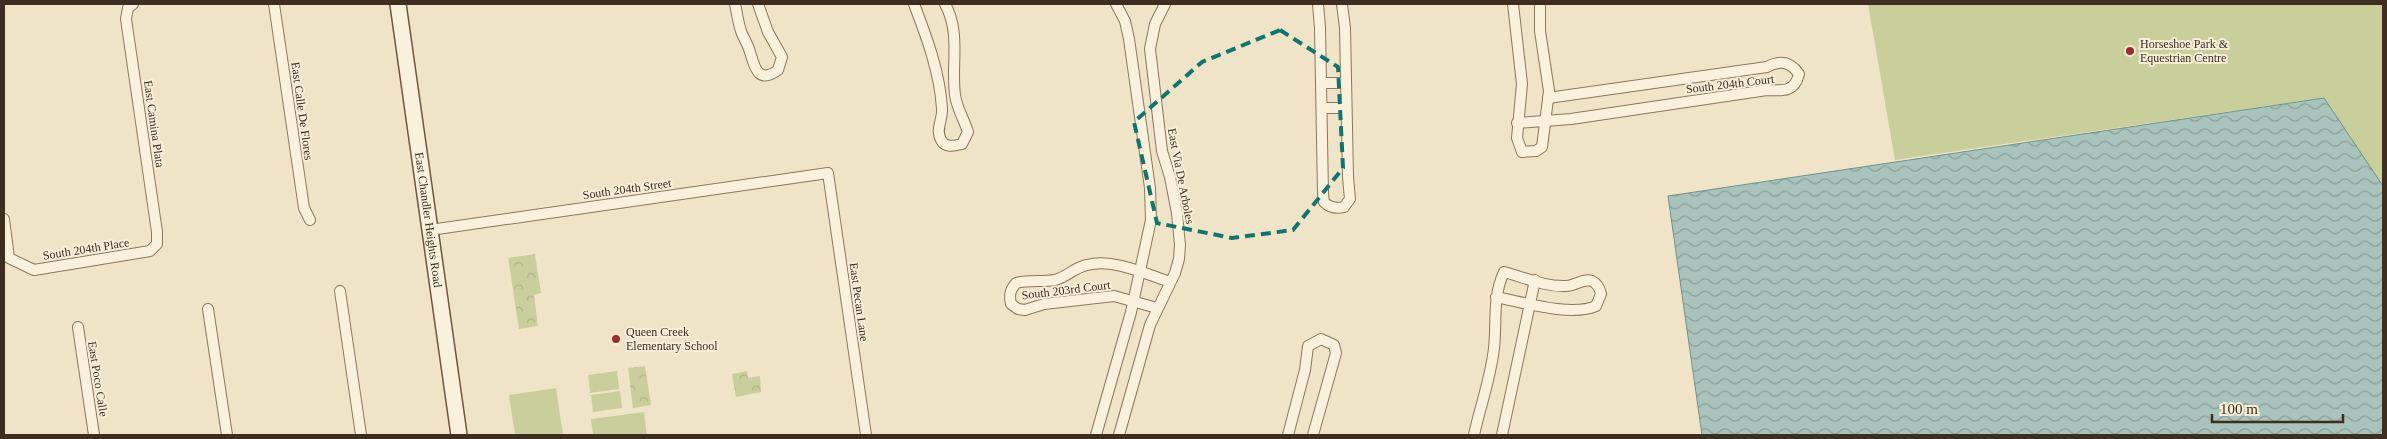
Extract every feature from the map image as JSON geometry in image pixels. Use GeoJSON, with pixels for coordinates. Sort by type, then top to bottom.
{"type":"FeatureCollection","features":[{"type":"Feature","properties":{"kind":"main road","name":"East Chandler Heights Road"},"geometry":{"type":"LineString","coordinates":[[398,4],[459,435]]}},
{"type":"Feature","properties":{"kind":"street","name":"East Calle De Flores"},"geometry":{"type":"LineString","coordinates":[[274,4],[304,208],[310,220]]}},
{"type":"Feature","properties":{"kind":"street"},"geometry":{"type":"LineString","coordinates":[[735,4],[755,70],[760,74],[773,74],[778,70],[782,57],[768,32],[758,4]]}},
{"type":"Feature","properties":{"kind":"street"},"geometry":{"type":"LineString","coordinates":[[914,4],[928,40],[936,69],[942,108],[938,133],[946,145],[954,146],[962,144],[968,132],[957,108],[954,81],[954,28],[945,4]]}},
{"type":"Feature","properties":{"kind":"street"},"geometry":{"type":"LineString","coordinates":[[1096,435],[1150,233],[1152,207],[1129,39],[1125,21],[1116,4]]}},
{"type":"Feature","properties":{"kind":"street","name":"East Via De Arboles"},"geometry":{"type":"LineString","coordinates":[[1119,435],[1157,308],[1179,259],[1179,230],[1174,194],[1162,151],[1150,49],[1155,24],[1165,4]]}},
{"type":"Feature","properties":{"kind":"street"},"geometry":{"type":"LineString","coordinates":[[1318,4],[1322,83],[1324,202],[1329,207],[1337,208],[1344,207],[1350,199],[1345,28],[1342,4]]}},
{"type":"Feature","properties":{"kind":"street"},"geometry":{"type":"LineString","coordinates":[[1513,4],[1522,84],[1517,123],[1518,146],[1522,152],[1528,153],[1542,147],[1548,98],[1540,31],[1540,4]]}},
{"type":"Feature","properties":{"kind":"street","name":"East Camina Plata"},"geometry":{"type":"LineString","coordinates":[[131,6],[126,18],[157,232],[157,244]]}},
{"type":"Feature","properties":{"kind":"street","name":"South 204th Court"},"geometry":{"type":"LineString","coordinates":[[1517,123],[1572,119],[1767,90],[1786,91],[1797,83],[1799,74],[1787,63],[1780,62],[1767,66],[1548,98]]}},
{"type":"Feature","properties":{"kind":"street"},"geometry":{"type":"LineString","coordinates":[[1322,83],[1346,83]]}},
{"type":"Feature","properties":{"kind":"street"},"geometry":{"type":"LineString","coordinates":[[1322,108],[1346,108]]}},
{"type":"Feature","properties":{"kind":"street","name":"South 204th Street"},"geometry":{"type":"LineString","coordinates":[[430,230],[828,173]]}},
{"type":"Feature","properties":{"kind":"street","name":"East Pecan Lane"},"geometry":{"type":"LineString","coordinates":[[828,173],[866,435]]}},
{"type":"Feature","properties":{"kind":"street","name":"South 204th Place"},"geometry":{"type":"LineString","coordinates":[[4,218],[9,258],[34,270],[150,251],[157,244]]}},
{"type":"Feature","properties":{"kind":"street","name":"South 203rd Court"},"geometry":{"type":"LineString","coordinates":[[1157,308],[1133,300],[1104,296],[1044,304],[1025,310],[1018,309],[1011,304],[1010,297],[1011,289],[1016,283],[1057,279],[1085,265],[1103,263],[1170,282]]}},
{"type":"Feature","properties":{"kind":"street"},"geometry":{"type":"LineString","coordinates":[[1474,435],[1494,350],[1496,297],[1504,272],[1566,286],[1585,280],[1599,287],[1601,294],[1596,306],[1589,309],[1559,309],[1496,297]]}},
{"type":"Feature","properties":{"kind":"street"},"geometry":{"type":"LineString","coordinates":[[1502,435],[1535,280]]}},
{"type":"Feature","properties":{"kind":"street"},"geometry":{"type":"LineString","coordinates":[[340,291],[361,435]]}},
{"type":"Feature","properties":{"kind":"street"},"geometry":{"type":"LineString","coordinates":[[208,310],[227,435]]}},
{"type":"Feature","properties":{"kind":"street","name":"East Poco Calle"},"geometry":{"type":"LineString","coordinates":[[78,327],[94,435]]}},
{"type":"Feature","properties":{"kind":"street"},"geometry":{"type":"LineString","coordinates":[[1288,435],[1305,370],[1308,346],[1321,339],[1329,341],[1334,345],[1336,353],[1313,435]]}},
{"type":"Feature","properties":{"kind":"highlighted area"},"geometry":{"type":"Polygon","coordinates":[[[1280,30],[1338,67],[1343,168],[1293,230],[1232,238],[1157,223],[1134,122],[1202,62],[1280,30]]]}},
{"type":"Feature","properties":{"kind":"green space","name":"Horseshoe Park & Equestrian Centre"},"geometry":{"type":"Polygon","coordinates":[[[1868,4],[2383,4],[2383,186],[2323,98],[1895,160],[1868,4]]]}},
{"type":"Feature","properties":{"kind":"green space"},"geometry":{"type":"Polygon","coordinates":[[[535,254],[541,293],[534,295],[538,326],[519,329],[508,258],[535,254]]]}},
{"type":"Feature","properties":{"kind":"green space"},"geometry":{"type":"Polygon","coordinates":[[[645,366],[651,405],[633,408],[628,368],[645,366]]]}},
{"type":"Feature","properties":{"kind":"green space"},"geometry":{"type":"Polygon","coordinates":[[[617,371],[619,389],[590,393],[588,375],[617,371]]]}},
{"type":"Feature","properties":{"kind":"green space"},"geometry":{"type":"Polygon","coordinates":[[[747,371],[748,378],[760,376],[761,392],[736,397],[732,374],[747,371]]]}},
{"type":"Feature","properties":{"kind":"green space"},"geometry":{"type":"Polygon","coordinates":[[[556,388],[563,435],[515,435],[509,395],[556,388]]]}},
{"type":"Feature","properties":{"kind":"green space"},"geometry":{"type":"Polygon","coordinates":[[[620,391],[622,408],[593,412],[591,395],[620,391]]]}},
{"type":"Feature","properties":{"kind":"green space"},"geometry":{"type":"Polygon","coordinates":[[[644,412],[647,435],[593,435],[591,419],[644,412]]]}},
{"type":"Feature","properties":{"kind":"water"},"geometry":{"type":"Polygon","coordinates":[[[2324,98],[2383,186],[2383,435],[1702,435],[1668,196],[2324,98]]]}},
{"type":"Feature","properties":{"kind":"place","name":"Horseshoe Park & Equestrian Centre"},"geometry":{"type":"Point","coordinates":[2130,51]}},
{"type":"Feature","properties":{"kind":"place","name":"Queen Creek Elementary School"},"geometry":{"type":"Point","coordinates":[616,339]}}]}
